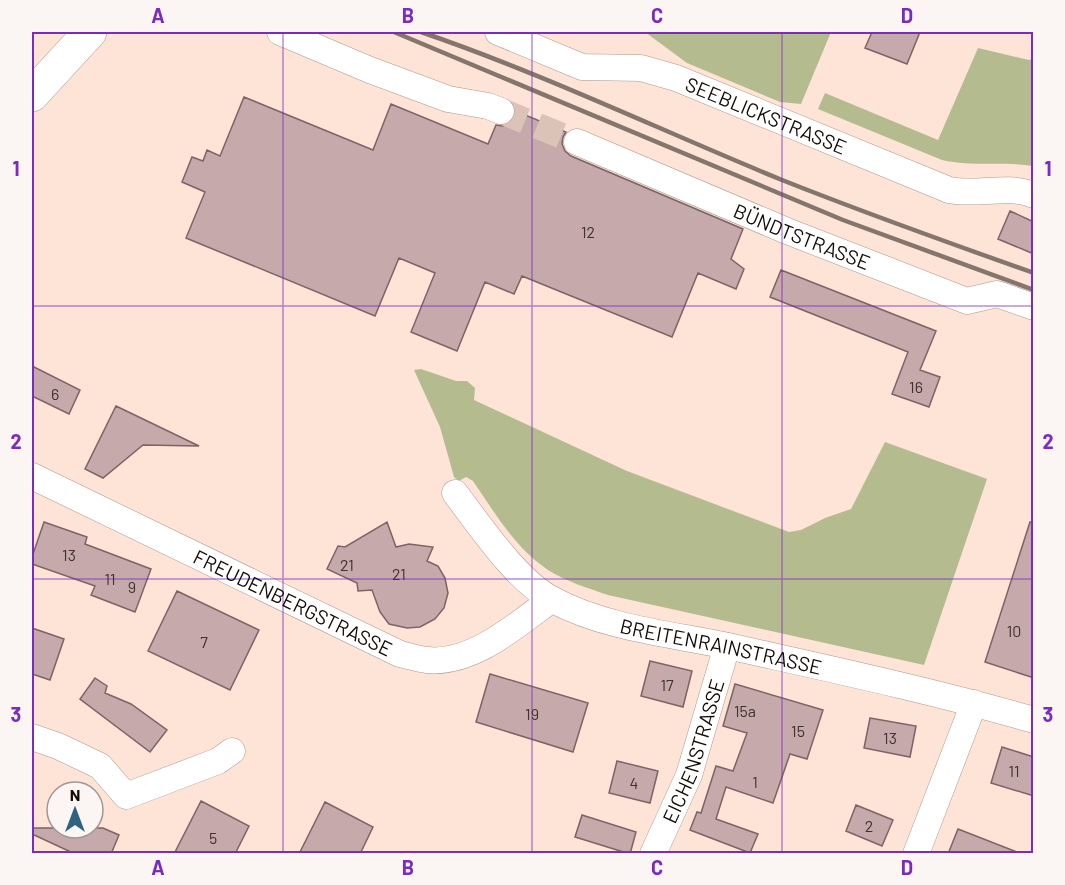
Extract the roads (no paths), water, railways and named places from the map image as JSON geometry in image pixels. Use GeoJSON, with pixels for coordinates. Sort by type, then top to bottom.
{"type":"FeatureCollection","features":[{"type":"Feature","properties":{"kind":"main road"},"geometry":{"type":"LineString","coordinates":[[32,95],[90,32]]}},
{"type":"Feature","properties":{"kind":"street"},"geometry":{"type":"LineString","coordinates":[[280,32],[370,70],[448,99],[488,106],[501,111]]}},
{"type":"Feature","properties":{"kind":"street","name":"SEEBLICKSTRASSE"},"geometry":{"type":"LineString","coordinates":[[498,32],[582,67],[641,68],[675,78],[949,189],[964,193],[977,193],[1011,189],[1034,195]]}},
{"type":"Feature","properties":{"kind":"street","name":"BÜNDTSTRASSE"},"geometry":{"type":"LineString","coordinates":[[577,142],[787,231],[968,302],[997,294],[1034,307]]}},
{"type":"Feature","properties":{"kind":"street","name":"FREUDENBERGSTRASSE"},"geometry":{"type":"LineString","coordinates":[[32,476],[400,654],[429,661],[454,659],[479,650],[552,599]]}},
{"type":"Feature","properties":{"kind":"street","name":"BREITENRAINSTRASSE"},"geometry":{"type":"LineString","coordinates":[[455,493],[520,574],[552,599],[586,613],[646,630],[727,646],[974,703],[1034,720]]}},
{"type":"Feature","properties":{"kind":"street","name":"EICHENSTRASSE"},"geometry":{"type":"LineString","coordinates":[[653,854],[689,775],[727,646]]}},
{"type":"Feature","properties":{"kind":"street"},"geometry":{"type":"LineString","coordinates":[[916,854],[974,703]]}},
{"type":"Feature","properties":{"kind":"street"},"geometry":{"type":"LineString","coordinates":[[32,736],[100,766],[126,796],[218,761],[232,751]]}},
{"type":"Feature","properties":{"kind":"tunnel"},"geometry":{"type":"LineString","coordinates":[[501,111],[577,142]]}},
{"type":"Feature","properties":{"kind":"railway"},"geometry":{"type":"LineString","coordinates":[[394,32],[843,220],[1034,290]]}},
{"type":"Feature","properties":{"kind":"railway"},"geometry":{"type":"LineString","coordinates":[[421,32],[558,84],[782,180],[1034,273]]}}]}
